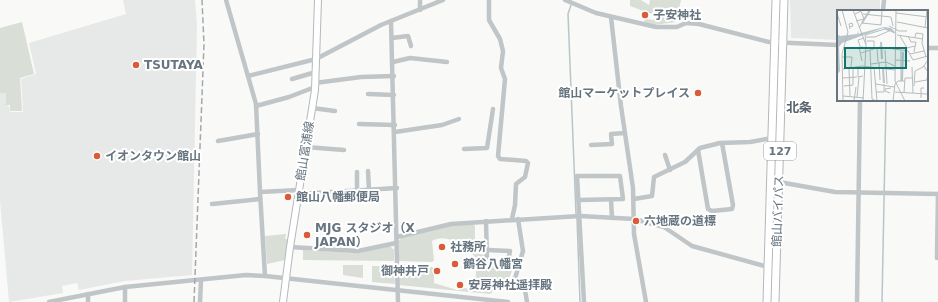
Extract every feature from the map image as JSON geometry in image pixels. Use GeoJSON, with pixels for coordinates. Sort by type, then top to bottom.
{"type":"FeatureCollection","features":[{"type":"Feature","properties":{"kind":"highway","name":"館山バイパス"},"geometry":{"type":"LineString","coordinates":[[767,302],[776,0]]}},
{"type":"Feature","properties":{"kind":"highway","name":"館山バイパス"},"geometry":{"type":"LineString","coordinates":[[775,302],[784,0]]}},
{"type":"Feature","properties":{"kind":"main road","name":"館山富浦線"},"geometry":{"type":"LineString","coordinates":[[283,302],[285,278],[315,85],[318,0]]}},
{"type":"Feature","properties":{"kind":"street"},"geometry":{"type":"LineString","coordinates":[[226,0],[256,106],[265,276]]}},
{"type":"Feature","properties":{"kind":"street"},"geometry":{"type":"LineString","coordinates":[[420,0],[420,10]]}},
{"type":"Feature","properties":{"kind":"street"},"geometry":{"type":"LineString","coordinates":[[248,76],[316,59],[392,21],[443,0]]}},
{"type":"Feature","properties":{"kind":"street"},"geometry":{"type":"LineString","coordinates":[[489,0],[489,20],[500,39],[503,51],[501,68],[505,79],[498,156],[500,159],[526,161],[528,163],[525,177],[516,184],[515,205],[512,219]]}},
{"type":"Feature","properties":{"kind":"street"},"geometry":{"type":"LineString","coordinates":[[883,10],[884,0]]}},
{"type":"Feature","properties":{"kind":"street"},"geometry":{"type":"LineString","coordinates":[[570,2],[588,11],[656,27],[677,27],[686,23],[699,24],[775,43],[837,45]]}},
{"type":"Feature","properties":{"kind":"street"},"geometry":{"type":"LineString","coordinates":[[611,17],[634,199],[634,219],[638,262],[646,302]]}},
{"type":"Feature","properties":{"kind":"street"},"geometry":{"type":"LineString","coordinates":[[392,21],[397,188],[396,243],[398,302]]}},
{"type":"Feature","properties":{"kind":"street"},"geometry":{"type":"LineString","coordinates":[[392,38],[408,36],[411,46]]}},
{"type":"Feature","properties":{"kind":"street"},"geometry":{"type":"LineString","coordinates":[[393,62],[410,58],[447,62]]}},
{"type":"Feature","properties":{"kind":"street"},"geometry":{"type":"LineString","coordinates":[[292,79],[316,72]]}},
{"type":"Feature","properties":{"kind":"street"},"geometry":{"type":"LineString","coordinates":[[256,106],[289,97],[315,85],[361,77],[394,76]]}},
{"type":"Feature","properties":{"kind":"street"},"geometry":{"type":"LineString","coordinates":[[368,94],[394,96]]}},
{"type":"Feature","properties":{"kind":"street"},"geometry":{"type":"LineString","coordinates":[[857,302],[860,101]]}},
{"type":"Feature","properties":{"kind":"street"},"geometry":{"type":"LineString","coordinates":[[312,108],[335,111]]}},
{"type":"Feature","properties":{"kind":"street"},"geometry":{"type":"LineString","coordinates":[[464,149],[488,148],[493,109]]}},
{"type":"Feature","properties":{"kind":"street"},"geometry":{"type":"LineString","coordinates":[[395,132],[442,125],[459,119]]}},
{"type":"Feature","properties":{"kind":"street"},"geometry":{"type":"LineString","coordinates":[[359,124],[395,125]]}},
{"type":"Feature","properties":{"kind":"street"},"geometry":{"type":"LineString","coordinates":[[590,146],[612,144],[611,134],[625,133]]}},
{"type":"Feature","properties":{"kind":"street"},"geometry":{"type":"LineString","coordinates":[[218,141],[258,134]]}},
{"type":"Feature","properties":{"kind":"street"},"geometry":{"type":"LineString","coordinates":[[634,199],[652,196],[654,177],[685,162],[698,150],[722,143],[750,142],[772,138]]}},
{"type":"Feature","properties":{"kind":"street"},"geometry":{"type":"LineString","coordinates":[[698,150],[708,209],[712,212],[732,208],[733,205],[722,143]]}},
{"type":"Feature","properties":{"kind":"street"},"geometry":{"type":"LineString","coordinates":[[306,147],[344,150]]}},
{"type":"Feature","properties":{"kind":"street"},"geometry":{"type":"LineString","coordinates":[[665,155],[670,170]]}},
{"type":"Feature","properties":{"kind":"street"},"geometry":{"type":"LineString","coordinates":[[368,171],[369,190]]}},
{"type":"Feature","properties":{"kind":"street"},"geometry":{"type":"LineString","coordinates":[[357,172],[357,191]]}},
{"type":"Feature","properties":{"kind":"street"},"geometry":{"type":"LineString","coordinates":[[579,200],[623,199],[620,176],[577,176],[579,200],[578,216],[584,302]]}},
{"type":"Feature","properties":{"kind":"street"},"geometry":{"type":"LineString","coordinates":[[779,182],[835,192],[938,194],[937,258]]}},
{"type":"Feature","properties":{"kind":"street"},"geometry":{"type":"LineString","coordinates":[[260,192],[357,191],[397,188]]}},
{"type":"Feature","properties":{"kind":"street"},"geometry":{"type":"LineString","coordinates":[[212,204],[260,199]]}},
{"type":"Feature","properties":{"kind":"street"},"geometry":{"type":"LineString","coordinates":[[611,200],[612,218]]}},
{"type":"Feature","properties":{"kind":"street"},"geometry":{"type":"LineString","coordinates":[[397,237],[451,224],[512,219],[578,216],[634,219],[664,227],[692,246],[768,267]]}},
{"type":"Feature","properties":{"kind":"street"},"geometry":{"type":"LineString","coordinates":[[518,219],[523,251],[514,282],[525,290],[528,302]]}},
{"type":"Feature","properties":{"kind":"street"},"geometry":{"type":"LineString","coordinates":[[486,221],[488,261]]}},
{"type":"Feature","properties":{"kind":"street"},"geometry":{"type":"LineString","coordinates":[[290,247],[358,251],[396,243]]}},
{"type":"Feature","properties":{"kind":"street"},"geometry":{"type":"LineString","coordinates":[[488,250],[510,251],[510,256]]}},
{"type":"Feature","properties":{"kind":"street"},"geometry":{"type":"LineString","coordinates":[[49,302],[65,301],[88,294],[125,287],[235,276],[265,276],[398,289],[508,302]]}},
{"type":"Feature","properties":{"kind":"street"},"geometry":{"type":"LineString","coordinates":[[200,302],[201,280]]}},
{"type":"Feature","properties":{"kind":"street"},"geometry":{"type":"LineString","coordinates":[[125,287],[125,302]]}},
{"type":"Feature","properties":{"kind":"street"},"geometry":{"type":"LineString","coordinates":[[88,294],[88,302]]}},
{"type":"Feature","properties":{"kind":"street"},"geometry":{"type":"LineString","coordinates":[[453,296],[454,302]]}},
{"type":"Feature","properties":{"kind":"shaded area","name":"イオンタウン館山"},"geometry":{"type":"Polygon","coordinates":[[[123,0],[195,0],[197,25],[192,275],[125,281],[79,290],[77,283],[62,286],[63,293],[9,302],[0,201],[0,93],[6,93],[6,105],[9,106],[10,112],[23,112],[21,79],[36,74],[29,43],[126,14],[123,0]]]}},
{"type":"Feature","properties":{"kind":"shaded area"},"geometry":{"type":"Polygon","coordinates":[[[630,0],[641,0],[649,5],[650,0],[681,0],[676,22],[654,25],[644,22],[645,19],[654,20],[655,15],[630,6],[630,0]]]}},
{"type":"Feature","properties":{"kind":"shaded area"},"geometry":{"type":"Polygon","coordinates":[[[790,0],[880,0],[880,10],[837,10],[837,40],[791,38],[790,0]]]}},
{"type":"Feature","properties":{"kind":"shaded area"},"geometry":{"type":"Polygon","coordinates":[[[22,22],[34,74],[20,78],[22,111],[10,111],[10,105],[6,105],[6,93],[0,93],[0,28],[22,22]]]}},
{"type":"Feature","properties":{"kind":"shaded area"},"geometry":{"type":"Polygon","coordinates":[[[473,224],[475,226],[475,253],[485,255],[488,264],[510,267],[512,271],[506,286],[496,289],[490,294],[399,285],[399,267],[432,267],[434,269],[434,283],[457,290],[475,286],[477,260],[474,255],[464,246],[444,238],[438,239],[432,241],[434,260],[432,262],[399,261],[398,241],[404,236],[451,225],[473,224]]]}},
{"type":"Feature","properties":{"kind":"shaded area"},"geometry":{"type":"Polygon","coordinates":[[[286,234],[285,239],[288,239],[285,260],[267,264],[265,236],[286,234]]]}},
{"type":"Feature","properties":{"kind":"shaded area"},"geometry":{"type":"Polygon","coordinates":[[[390,246],[394,250],[394,261],[303,260],[303,250],[358,253],[390,246]]]}},
{"type":"Feature","properties":{"kind":"shaded area"},"geometry":{"type":"Polygon","coordinates":[[[343,265],[363,265],[363,278],[343,275],[343,265]]]}},
{"type":"Feature","properties":{"kind":"shaded area"},"geometry":{"type":"Polygon","coordinates":[[[372,266],[394,266],[395,284],[372,282],[372,266]]]}},
{"type":"Feature","properties":{"kind":"waterway"},"geometry":{"type":"LineString","coordinates":[[571,5],[568,14],[576,214]]}},
{"type":"Feature","properties":{"kind":"waterway"},"geometry":{"type":"LineString","coordinates":[[882,302],[886,101]]}},
{"type":"Feature","properties":{"kind":"waterway"},"geometry":{"type":"LineString","coordinates":[[577,218],[580,302]]}},
{"type":"Feature","properties":{"kind":"railway"},"geometry":{"type":"LineString","coordinates":[[194,302],[204,44],[202,0]]}},
{"type":"Feature","properties":{"kind":"place","name":"子安神社"},"geometry":{"type":"Point","coordinates":[645,15]}},
{"type":"Feature","properties":{"kind":"place","name":"TSUTAYA"},"geometry":{"type":"Point","coordinates":[136,65]}},
{"type":"Feature","properties":{"kind":"place","name":"館山マーケットプレイス"},"geometry":{"type":"Point","coordinates":[698,93]}},
{"type":"Feature","properties":{"kind":"place","name":"イオンタウン館山"},"geometry":{"type":"Point","coordinates":[97,156]}},
{"type":"Feature","properties":{"kind":"place","name":"館山八幡郵便局"},"geometry":{"type":"Point","coordinates":[288,197]}},
{"type":"Feature","properties":{"kind":"place","name":"六地蔵の道標"},"geometry":{"type":"Point","coordinates":[636,221]}},
{"type":"Feature","properties":{"kind":"place","name":"MJG スタジオ（X JAPAN）"},"geometry":{"type":"Point","coordinates":[307,235]}},
{"type":"Feature","properties":{"kind":"place","name":"社務所"},"geometry":{"type":"Point","coordinates":[442,247]}},
{"type":"Feature","properties":{"kind":"place","name":"鶴谷八幡宮"},"geometry":{"type":"Point","coordinates":[455,264]}},
{"type":"Feature","properties":{"kind":"place","name":"御神井戸"},"geometry":{"type":"Point","coordinates":[437,271]}},
{"type":"Feature","properties":{"kind":"place","name":"安房神社遥拝殿"},"geometry":{"type":"Point","coordinates":[460,285]}},
{"type":"Feature","properties":{"kind":"district","name":"北条"},"geometry":{"type":"Point","coordinates":[799,107]}}]}
